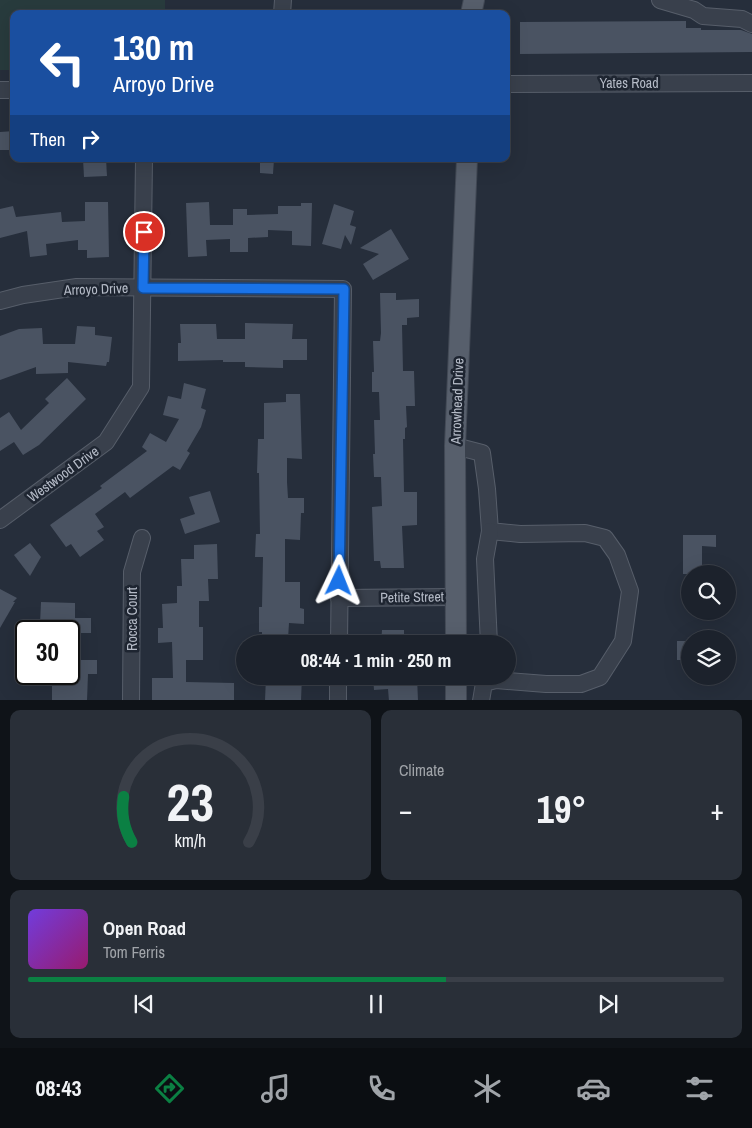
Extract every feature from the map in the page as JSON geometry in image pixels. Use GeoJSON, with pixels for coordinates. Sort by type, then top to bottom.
{"type":"FeatureCollection","features":[{"type":"Feature","properties":{"kind":"main road","name":"Arrowhead Drive"},"geometry":{"type":"LineString","coordinates":[[456,635],[455,446],[467,162]]}},
{"type":"Feature","properties":{"kind":"main road"},"geometry":{"type":"LineString","coordinates":[[456,685],[456,700]]}},
{"type":"Feature","properties":{"kind":"street"},"geometry":{"type":"LineString","coordinates":[[660,0],[694,10],[703,16],[742,19],[752,24]]}},
{"type":"Feature","properties":{"kind":"street","name":"Yates Road"},"geometry":{"type":"LineString","coordinates":[[510,84],[752,83]]}},
{"type":"Feature","properties":{"kind":"street","name":"Westwood Drive"},"geometry":{"type":"LineString","coordinates":[[0,520],[106,442],[141,387],[144,162]]}},
{"type":"Feature","properties":{"kind":"street","name":"Arroyo Drive"},"geometry":{"type":"LineString","coordinates":[[0,301],[22,295],[77,287],[344,289],[339,598]]}},
{"type":"Feature","properties":{"kind":"street"},"geometry":{"type":"LineString","coordinates":[[455,446],[482,453],[490,531],[485,559],[489,635]]}},
{"type":"Feature","properties":{"kind":"street"},"geometry":{"type":"LineString","coordinates":[[490,531],[520,534],[585,533],[605,538],[617,555],[630,591],[623,641],[600,677],[581,684],[546,684],[516,680]]}},
{"type":"Feature","properties":{"kind":"street","name":"Rocca Court"},"geometry":{"type":"LineString","coordinates":[[131,700],[132,572],[142,538]]}},
{"type":"Feature","properties":{"kind":"street","name":"Petite Street"},"geometry":{"type":"LineString","coordinates":[[339,598],[455,597]]}},
{"type":"Feature","properties":{"kind":"street"},"geometry":{"type":"LineString","coordinates":[[338,635],[339,598]]}},
{"type":"Feature","properties":{"kind":"street"},"geometry":{"type":"LineString","coordinates":[[338,685],[338,700]]}},
{"type":"Feature","properties":{"kind":"street"},"geometry":{"type":"LineString","coordinates":[[481,700],[484,685]]}},
{"type":"Feature","properties":{"kind":"shaded area"},"geometry":{"type":"Polygon","coordinates":[[[0,0],[165,0],[165,10],[10,10],[10,70],[0,70],[0,0]]]}},
{"type":"Feature","properties":{"kind":"building"},"geometry":{"type":"Polygon","coordinates":[[[686,21],[686,28],[741,30],[752,34],[752,52],[520,54],[520,22],[686,21]]]}},
{"type":"Feature","properties":{"kind":"building"},"geometry":{"type":"Polygon","coordinates":[[[10,131],[10,150],[0,150],[0,132],[10,131]]]}},
{"type":"Feature","properties":{"kind":"building"},"geometry":{"type":"Polygon","coordinates":[[[83,162],[106,162],[107,176],[84,177],[83,162]]]}},
{"type":"Feature","properties":{"kind":"building"},"geometry":{"type":"Polygon","coordinates":[[[260,162],[274,162],[273,174],[260,173],[260,162]]]}},
{"type":"Feature","properties":{"kind":"building"},"geometry":{"type":"Polygon","coordinates":[[[85,202],[108,202],[109,257],[87,258],[87,250],[78,250],[78,240],[46,244],[47,255],[30,257],[27,231],[0,238],[0,209],[13,206],[16,217],[61,212],[62,222],[85,221],[85,202]]]}},
{"type":"Feature","properties":{"kind":"building"},"geometry":{"type":"Polygon","coordinates":[[[209,202],[210,225],[233,225],[233,209],[247,209],[247,215],[278,214],[278,206],[301,206],[301,203],[312,203],[311,246],[292,245],[292,231],[268,230],[268,237],[248,238],[248,252],[230,252],[230,239],[206,240],[207,256],[188,257],[186,203],[209,202]]]}},
{"type":"Feature","properties":{"kind":"building"},"geometry":{"type":"Polygon","coordinates":[[[334,204],[354,211],[350,225],[356,227],[351,245],[345,235],[341,249],[322,244],[334,204]]]}},
{"type":"Feature","properties":{"kind":"building"},"geometry":{"type":"Polygon","coordinates":[[[391,229],[409,259],[373,280],[363,264],[379,254],[360,248],[391,229]]]}},
{"type":"Feature","properties":{"kind":"building"},"geometry":{"type":"Polygon","coordinates":[[[380,293],[396,293],[396,300],[419,299],[419,317],[407,318],[407,325],[402,325],[403,371],[414,371],[415,406],[406,406],[407,427],[405,428],[405,439],[403,439],[404,492],[417,492],[417,525],[402,526],[404,568],[381,568],[380,561],[374,561],[372,507],[382,506],[381,477],[374,477],[373,454],[375,454],[374,420],[380,420],[379,392],[372,392],[372,372],[374,372],[373,341],[380,341],[381,333],[380,293]]]}},
{"type":"Feature","properties":{"kind":"building"},"geometry":{"type":"Polygon","coordinates":[[[245,323],[293,324],[292,339],[307,339],[307,360],[283,360],[283,368],[245,367],[245,362],[223,362],[223,360],[178,361],[178,343],[181,343],[180,324],[216,324],[217,339],[245,339],[245,323]]]}},
{"type":"Feature","properties":{"kind":"building"},"geometry":{"type":"Polygon","coordinates":[[[77,326],[95,327],[95,335],[112,337],[109,362],[107,362],[106,366],[68,362],[68,373],[36,374],[36,367],[0,380],[0,336],[19,329],[42,328],[43,344],[75,344],[77,326]]]}},
{"type":"Feature","properties":{"kind":"building"},"geometry":{"type":"Polygon","coordinates":[[[67,378],[86,399],[39,445],[23,455],[14,442],[0,451],[0,418],[9,412],[21,430],[49,403],[45,399],[67,378]]]}},
{"type":"Feature","properties":{"kind":"building"},"geometry":{"type":"Polygon","coordinates":[[[184,383],[206,389],[201,408],[206,410],[201,427],[187,451],[190,453],[180,470],[173,466],[130,498],[125,492],[95,514],[104,527],[97,531],[104,540],[80,557],[71,544],[66,547],[50,525],[102,488],[100,486],[147,451],[142,447],[150,433],[166,442],[179,419],[163,415],[168,396],[181,399],[184,383]]]}},
{"type":"Feature","properties":{"kind":"building"},"geometry":{"type":"Polygon","coordinates":[[[286,394],[300,394],[302,459],[287,458],[287,482],[288,498],[304,498],[304,513],[301,513],[300,540],[285,539],[285,582],[300,582],[300,608],[304,609],[304,624],[289,623],[288,635],[262,635],[262,632],[259,632],[259,607],[262,607],[263,557],[255,557],[256,534],[260,534],[259,473],[257,473],[258,439],[264,439],[264,403],[286,402],[286,394]]]}},
{"type":"Feature","properties":{"kind":"building"},"geometry":{"type":"Polygon","coordinates":[[[210,491],[220,522],[185,534],[180,519],[195,514],[189,497],[210,491]]]}},
{"type":"Feature","properties":{"kind":"building"},"geometry":{"type":"Polygon","coordinates":[[[683,535],[716,535],[716,547],[702,546],[702,565],[683,565],[683,535]]]}},
{"type":"Feature","properties":{"kind":"building"},"geometry":{"type":"Polygon","coordinates":[[[30,543],[41,557],[30,576],[14,555],[30,543]]]}},
{"type":"Feature","properties":{"kind":"building"},"geometry":{"type":"Polygon","coordinates":[[[217,544],[218,579],[208,579],[209,601],[199,601],[199,627],[203,627],[203,660],[186,660],[186,682],[234,683],[234,700],[152,700],[152,678],[173,678],[172,642],[158,643],[158,628],[163,628],[162,604],[177,603],[177,586],[182,586],[181,559],[194,559],[194,545],[217,544]]]}},
{"type":"Feature","properties":{"kind":"building"},"geometry":{"type":"Polygon","coordinates":[[[0,589],[17,598],[13,602],[15,602],[0,628],[0,589]]]}},
{"type":"Feature","properties":{"kind":"building"},"geometry":{"type":"Polygon","coordinates":[[[41,602],[75,603],[75,618],[91,618],[91,633],[81,633],[81,660],[97,660],[97,674],[88,674],[87,700],[52,700],[52,685],[80,685],[80,620],[40,620],[41,602]]]}},
{"type":"Feature","properties":{"kind":"building"},"geometry":{"type":"Polygon","coordinates":[[[382,630],[404,630],[404,635],[382,635],[382,630]]]}},
{"type":"Feature","properties":{"kind":"building"},"geometry":{"type":"Polygon","coordinates":[[[677,641],[681,641],[681,660],[677,660],[677,641]]]}},
{"type":"Feature","properties":{"kind":"building"},"geometry":{"type":"Polygon","coordinates":[[[266,685],[302,685],[301,700],[265,700],[266,685]]]}},
{"type":"Feature","properties":{"kind":"building"},"geometry":{"type":"Polygon","coordinates":[[[374,685],[417,685],[418,700],[389,700],[388,689],[374,690],[374,685]]]}},
{"type":"Feature","properties":{"kind":"route"},"geometry":{"type":"LineString","coordinates":[[144,232],[143,288],[344,289],[339,581]]}}]}
